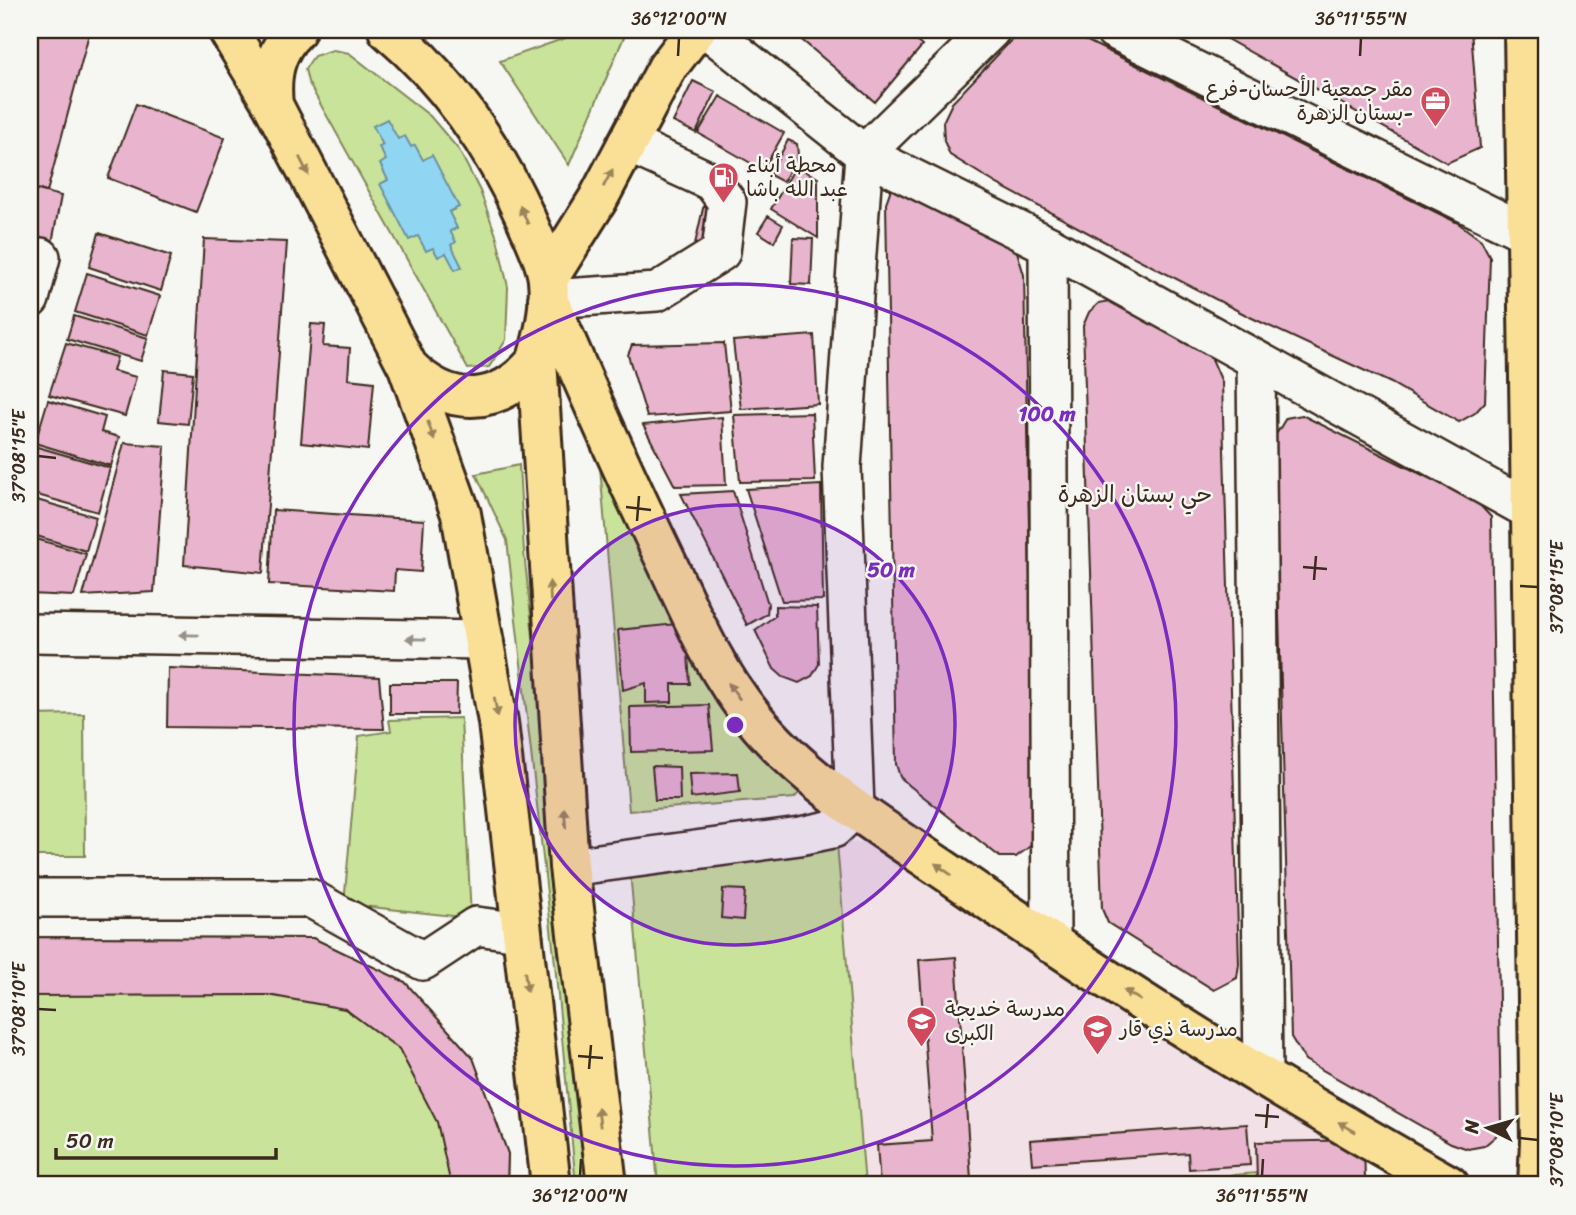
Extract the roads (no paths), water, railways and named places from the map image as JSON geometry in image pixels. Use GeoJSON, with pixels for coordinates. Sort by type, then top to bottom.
{"type":"FeatureCollection","features":[{"type":"Feature","properties":{"kind":"main road"},"geometry":{"type":"LineString","coordinates":[[228,30],[272,105],[408,367],[461,514],[498,722],[551,1185]]}},
{"type":"Feature","properties":{"kind":"main road"},"geometry":{"type":"LineString","coordinates":[[272,105],[273,69],[279,52],[296,30]]}},
{"type":"Feature","properties":{"kind":"main road"},"geometry":{"type":"LineString","coordinates":[[388,30],[434,75],[491,150],[518,202],[548,289],[612,449],[717,666],[754,718],[775,742],[855,808],[1051,944],[1263,1079],[1394,1170],[1449,1185]]}},
{"type":"Feature","properties":{"kind":"main road"},"geometry":{"type":"LineString","coordinates":[[607,1185],[569,867],[537,360],[548,289],[667,68],[696,30]]}},
{"type":"Feature","properties":{"kind":"main road"},"geometry":{"type":"LineString","coordinates":[[1524,30],[1536,1181]]}},
{"type":"Feature","properties":{"kind":"main road"},"geometry":{"type":"LineString","coordinates":[[408,367],[438,390],[455,396],[474,397],[510,386],[537,360]]}},
{"type":"Feature","properties":{"kind":"street"},"geometry":{"type":"LineString","coordinates":[[708,30],[864,154],[1048,245],[1256,362],[1531,511]]}},
{"type":"Feature","properties":{"kind":"street"},"geometry":{"type":"LineString","coordinates":[[569,867],[800,836],[833,829],[855,808],[842,467],[864,154],[991,30]]}},
{"type":"Feature","properties":{"kind":"street"},"geometry":{"type":"LineString","coordinates":[[1114,30],[1528,234]]}},
{"type":"Feature","properties":{"kind":"street"},"geometry":{"type":"LineString","coordinates":[[548,289],[657,292],[721,252],[727,202],[712,182],[627,144]]}},
{"type":"Feature","properties":{"kind":"street"},"geometry":{"type":"LineString","coordinates":[[1048,245],[1051,944]]}},
{"type":"Feature","properties":{"kind":"street"},"geometry":{"type":"LineString","coordinates":[[30,299],[41,257]]}},
{"type":"Feature","properties":{"kind":"street"},"geometry":{"type":"LineString","coordinates":[[1256,362],[1263,1079]]}},
{"type":"Feature","properties":{"kind":"street"},"geometry":{"type":"LineString","coordinates":[[30,633],[485,640]]}},
{"type":"Feature","properties":{"kind":"street"},"geometry":{"type":"LineString","coordinates":[[30,898],[310,898],[423,961],[476,926],[520,932]]}},
{"type":"Feature","properties":{"kind":"water"},"geometry":{"type":"Polygon","coordinates":[[[387,119],[398,139],[405,136],[411,147],[415,145],[423,160],[432,155],[459,207],[449,212],[457,228],[450,231],[456,242],[451,245],[462,267],[455,270],[446,253],[438,257],[433,248],[426,251],[418,236],[409,240],[380,184],[388,180],[380,164],[386,160],[379,147],[383,145],[373,126],[387,119]]]}},
{"type":"Feature","properties":{"kind":"place","name":"مقر جمعية الأحسان-فرع بستان الزهرة-"},"geometry":{"type":"Point","coordinates":[1436,128]}},
{"type":"Feature","properties":{"kind":"place","name":"محطة أبناء عبد الله باشا"},"geometry":{"type":"Point","coordinates":[723,204]}},
{"type":"Feature","properties":{"kind":"place","name":"مدرسة خديجة الكبرى"},"geometry":{"type":"Point","coordinates":[922,1048]}},
{"type":"Feature","properties":{"kind":"place","name":"مدرسة ذي قار"},"geometry":{"type":"Point","coordinates":[1097,1056]}},
{"type":"Feature","properties":{"kind":"district","name":"حي بستان الزهرة"},"geometry":{"type":"Point","coordinates":[1135,494]}}]}
